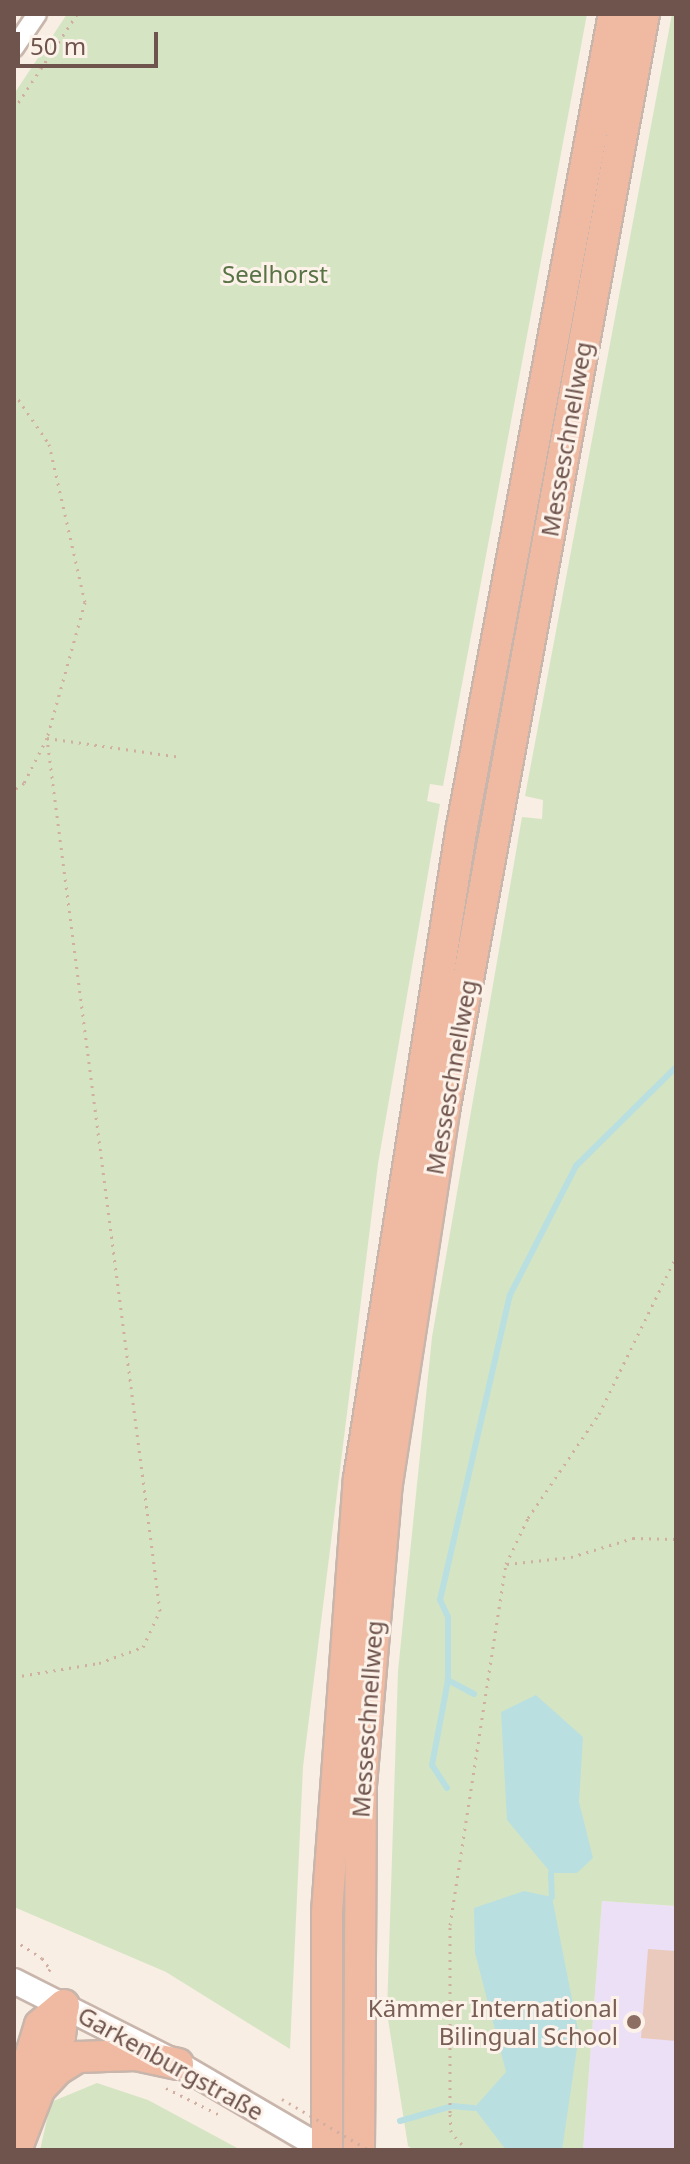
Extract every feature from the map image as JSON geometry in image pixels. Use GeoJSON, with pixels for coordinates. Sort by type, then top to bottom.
{"type":"FeatureCollection","features":[{"type":"Feature","properties":{"kind":"highway","name":"Messeschnellweg"},"geometry":{"type":"LineString","coordinates":[[326,2150],[327,1912],[359,1478],[461,832],[614,14]]}},
{"type":"Feature","properties":{"kind":"highway","name":"Messeschnellweg"},"geometry":{"type":"LineString","coordinates":[[359,2150],[361,1785],[387,1484],[444,1111],[644,14]]}},
{"type":"Feature","properties":{"kind":"highway"},"geometry":{"type":"LineString","coordinates":[[16,2150],[24,2104],[26,2059],[40,2025],[64,2005]]}},
{"type":"Feature","properties":{"kind":"highway"},"geometry":{"type":"LineString","coordinates":[[24,2104],[60,2036],[64,2005]]}},
{"type":"Feature","properties":{"kind":"highway"},"geometry":{"type":"LineString","coordinates":[[14,2026],[26,2059]]}},
{"type":"Feature","properties":{"kind":"highway"},"geometry":{"type":"LineString","coordinates":[[24,2104],[57,2070],[78,2057],[136,2055],[170,2075]]}},
{"type":"Feature","properties":{"kind":"main road","name":"Garkenburgstraße"},"geometry":{"type":"LineString","coordinates":[[14,1981],[64,2005],[170,2075],[281,2124],[326,2150]]}},
{"type":"Feature","properties":{"kind":"street"},"geometry":{"type":"LineString","coordinates":[[14,48],[37,14]]}},
{"type":"Feature","properties":{"kind":"path"},"geometry":{"type":"LineString","coordinates":[[14,109],[77,14]]}},
{"type":"Feature","properties":{"kind":"path"},"geometry":{"type":"LineString","coordinates":[[14,393],[49,444],[85,602],[47,738],[24,783],[14,790]]}},
{"type":"Feature","properties":{"kind":"path"},"geometry":{"type":"LineString","coordinates":[[47,738],[181,757]]}},
{"type":"Feature","properties":{"kind":"path"},"geometry":{"type":"LineString","coordinates":[[14,1677],[99,1663],[143,1647],[160,1611],[47,738]]}},
{"type":"Feature","properties":{"kind":"path"},"geometry":{"type":"LineString","coordinates":[[467,2150],[451,2132],[450,1925],[506,1564],[528,1518],[599,1414],[676,1257]]}},
{"type":"Feature","properties":{"kind":"path"},"geometry":{"type":"LineString","coordinates":[[506,1564],[571,1557],[633,1538],[676,1539]]}},
{"type":"Feature","properties":{"kind":"path"},"geometry":{"type":"LineString","coordinates":[[14,1940],[42,1958],[48,1972]]}},
{"type":"Feature","properties":{"kind":"path"},"geometry":{"type":"LineString","coordinates":[[170,2075],[228,2120]]}},
{"type":"Feature","properties":{"kind":"path"},"geometry":{"type":"LineString","coordinates":[[282,2099],[369,2150]]}},
{"type":"Feature","properties":{"kind":"shaded area","name":"Kämmer International Bilingual School"},"geometry":{"type":"Polygon","coordinates":[[[602,1901],[676,1906],[676,2150],[583,2150],[602,1901]]]}},
{"type":"Feature","properties":{"kind":"green space","name":"Seelhorst"},"geometry":{"type":"Polygon","coordinates":[[[67,14],[587,14],[443,786],[430,784],[427,801],[440,804],[378,1164],[303,1767],[290,2049],[166,1972],[14,1907],[14,94],[67,14]]]}},
{"type":"Feature","properties":{"kind":"green space"},"geometry":{"type":"Polygon","coordinates":[[[672,14],[676,14],[676,1906],[602,1901],[583,2150],[414,2150],[408,2146],[387,2013],[398,1671],[432,1337],[522,817],[542,819],[543,800],[525,796],[672,14]]]}},
{"type":"Feature","properties":{"kind":"green space"},"geometry":{"type":"Polygon","coordinates":[[[97,2083],[148,2100],[241,2150],[40,2150],[51,2102],[97,2083]]]}},
{"type":"Feature","properties":{"kind":"water"},"geometry":{"type":"Polygon","coordinates":[[[536,1695],[583,1737],[579,1802],[593,1858],[577,1873],[551,1873],[507,1820],[501,1712],[536,1695]]]}},
{"type":"Feature","properties":{"kind":"water"},"geometry":{"type":"Polygon","coordinates":[[[524,1891],[552,1897],[579,2035],[562,2150],[506,2150],[474,2108],[506,2072],[475,1953],[474,1908],[524,1891]]]}},
{"type":"Feature","properties":{"kind":"building"},"geometry":{"type":"Polygon","coordinates":[[[648,1949],[676,1951],[676,2041],[641,2038],[648,1949]]]}},
{"type":"Feature","properties":{"kind":"waterway"},"geometry":{"type":"LineString","coordinates":[[474,1694],[448,1680],[448,1617],[440,1600],[510,1295],[576,1166],[676,1067]]}},
{"type":"Feature","properties":{"kind":"waterway"},"geometry":{"type":"LineString","coordinates":[[447,1788],[432,1765],[448,1680]]}},
{"type":"Feature","properties":{"kind":"waterway"},"geometry":{"type":"LineString","coordinates":[[551,1873],[552,1897]]}},
{"type":"Feature","properties":{"kind":"waterway"},"geometry":{"type":"LineString","coordinates":[[400,2121],[452,2106],[474,2108]]}},
{"type":"Feature","properties":{"kind":"place","name":"Kämmer International Bilingual School"},"geometry":{"type":"Point","coordinates":[634,2022]}}]}
